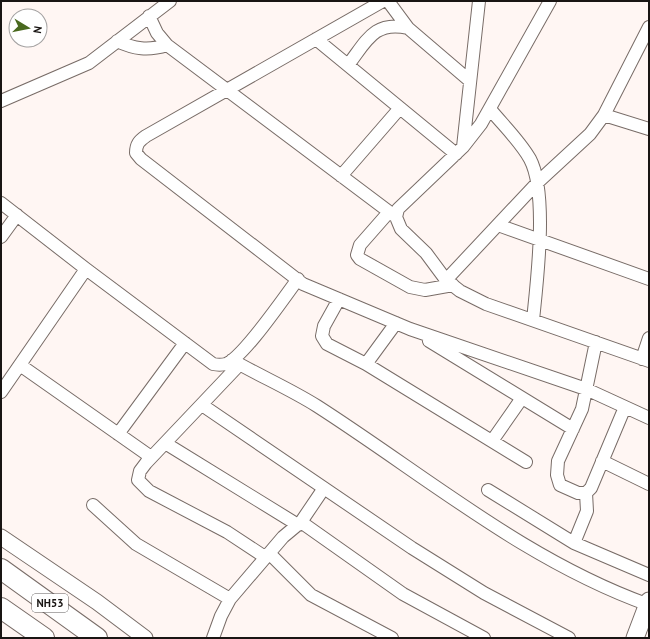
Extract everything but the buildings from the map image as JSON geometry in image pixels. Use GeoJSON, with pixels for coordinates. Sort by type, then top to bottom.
{"type":"FeatureCollection","features":[{"type":"Feature","properties":{"kind":"highway","name":"NH53"},"geometry":{"type":"LineString","coordinates":[[1,569],[97,638]]}},
{"type":"Feature","properties":{"kind":"highway","name":"NH53"},"geometry":{"type":"LineString","coordinates":[[1,608],[44,638]]}},
{"type":"Feature","properties":{"kind":"main road"},"geometry":{"type":"LineString","coordinates":[[635,638],[648,604]]}},
{"type":"Feature","properties":{"kind":"street"},"geometry":{"type":"LineString","coordinates":[[1,101],[89,63],[170,1]]}},
{"type":"Feature","properties":{"kind":"street"},"geometry":{"type":"LineString","coordinates":[[383,1],[224,90],[140,140],[136,147],[136,153],[303,284],[396,323],[586,389],[649,418]]}},
{"type":"Feature","properties":{"kind":"street"},"geometry":{"type":"LineString","coordinates":[[388,1],[408,28],[470,81]]}},
{"type":"Feature","properties":{"kind":"street"},"geometry":{"type":"LineString","coordinates":[[460,150],[479,1]]}},
{"type":"Feature","properties":{"kind":"street"},"geometry":{"type":"LineString","coordinates":[[550,1],[490,109],[460,150],[360,245],[357,255],[360,259],[410,287],[425,290],[449,282],[498,225],[538,182],[590,134],[604,115],[649,27]]}},
{"type":"Feature","properties":{"kind":"street"},"geometry":{"type":"LineString","coordinates":[[150,16],[157,32],[167,46],[392,214],[401,229],[426,253],[449,282],[460,291],[486,304],[646,360],[649,338]]}},
{"type":"Feature","properties":{"kind":"street"},"geometry":{"type":"LineString","coordinates":[[348,65],[374,32],[386,26],[408,28]]}},
{"type":"Feature","properties":{"kind":"street"},"geometry":{"type":"LineString","coordinates":[[316,39],[400,108],[460,150]]}},
{"type":"Feature","properties":{"kind":"street"},"geometry":{"type":"LineString","coordinates":[[117,41],[131,48],[144,50],[167,46]]}},
{"type":"Feature","properties":{"kind":"street"},"geometry":{"type":"LineString","coordinates":[[340,176],[400,108]]}},
{"type":"Feature","properties":{"kind":"street"},"geometry":{"type":"LineString","coordinates":[[490,109],[530,160],[538,182],[539,238],[533,320]]}},
{"type":"Feature","properties":{"kind":"street"},"geometry":{"type":"LineString","coordinates":[[604,115],[649,129]]}},
{"type":"Feature","properties":{"kind":"street"},"geometry":{"type":"LineString","coordinates":[[1,203],[213,364],[220,365],[235,362],[316,406],[444,494],[522,545],[586,579],[648,604]]}},
{"type":"Feature","properties":{"kind":"street"},"geometry":{"type":"LineString","coordinates":[[1,237],[17,215]]}},
{"type":"Feature","properties":{"kind":"street"},"geometry":{"type":"LineString","coordinates":[[498,225],[539,238],[649,279]]}},
{"type":"Feature","properties":{"kind":"street"},"geometry":{"type":"LineString","coordinates":[[1,392],[86,269]]}},
{"type":"Feature","properties":{"kind":"street"},"geometry":{"type":"LineString","coordinates":[[298,279],[202,405],[152,457],[138,475],[138,480],[141,485],[149,491],[267,555],[311,595],[392,638]]}},
{"type":"Feature","properties":{"kind":"street"},"geometry":{"type":"LineString","coordinates":[[339,299],[324,326],[322,336],[324,341],[366,364],[526,462]]}},
{"type":"Feature","properties":{"kind":"street"},"geometry":{"type":"LineString","coordinates":[[366,364],[396,323]]}},
{"type":"Feature","properties":{"kind":"street"},"geometry":{"type":"LineString","coordinates":[[410,328],[573,430]]}},
{"type":"Feature","properties":{"kind":"street"},"geometry":{"type":"LineString","coordinates":[[596,342],[582,409],[558,461],[557,479],[560,485],[578,493],[586,493],[591,488],[625,407]]}},
{"type":"Feature","properties":{"kind":"street"},"geometry":{"type":"LineString","coordinates":[[118,434],[185,343]]}},
{"type":"Feature","properties":{"kind":"street"},"geometry":{"type":"LineString","coordinates":[[20,365],[152,457]]}},
{"type":"Feature","properties":{"kind":"street"},"geometry":{"type":"LineString","coordinates":[[492,441],[522,398]]}},
{"type":"Feature","properties":{"kind":"street"},"geometry":{"type":"LineString","coordinates":[[202,405],[412,548],[484,593],[569,638]]}},
{"type":"Feature","properties":{"kind":"street"},"geometry":{"type":"LineString","coordinates":[[166,443],[299,524],[403,594],[484,638]]}},
{"type":"Feature","properties":{"kind":"street"},"geometry":{"type":"LineString","coordinates":[[602,461],[649,484]]}},
{"type":"Feature","properties":{"kind":"street"},"geometry":{"type":"LineString","coordinates":[[213,638],[220,616],[230,599],[267,555],[299,524],[324,488]]}},
{"type":"Feature","properties":{"kind":"street"},"geometry":{"type":"LineString","coordinates":[[488,490],[574,543],[649,575]]}},
{"type":"Feature","properties":{"kind":"street"},"geometry":{"type":"LineString","coordinates":[[574,543],[587,511],[586,493]]}},
{"type":"Feature","properties":{"kind":"street"},"geometry":{"type":"LineString","coordinates":[[93,505],[136,544],[230,599]]}},
{"type":"Feature","properties":{"kind":"street"},"geometry":{"type":"LineString","coordinates":[[1,537],[97,602],[146,638]]}}]}
